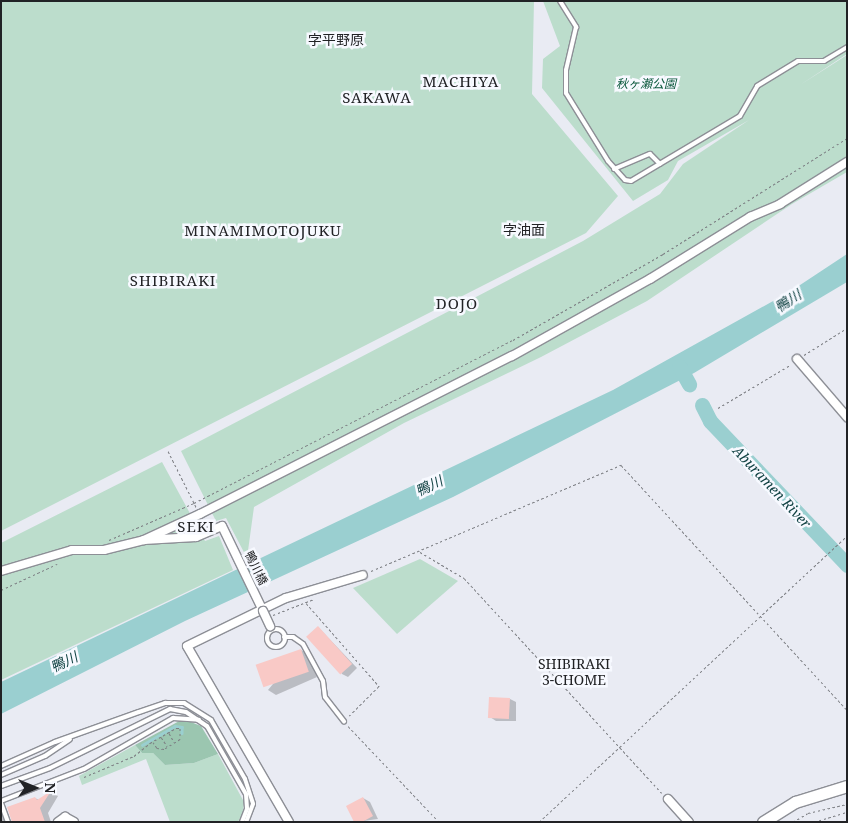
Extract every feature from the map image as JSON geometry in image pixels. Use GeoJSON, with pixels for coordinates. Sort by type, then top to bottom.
{"type":"FeatureCollection","features":[{"type":"Feature","properties":{"kind":"street"},"geometry":{"type":"LineString","coordinates":[[1,571],[72,550],[104,550],[144,540],[200,514],[512,356],[650,279],[750,217],[780,204],[847,162]]}},
{"type":"Feature","properties":{"kind":"street"},"geometry":{"type":"LineString","coordinates":[[797,359],[847,417]]}},
{"type":"Feature","properties":{"kind":"street","name":"鴨川橋"},"geometry":{"type":"LineString","coordinates":[[144,540],[196,537],[222,526],[271,628]]}},
{"type":"Feature","properties":{"kind":"street"},"geometry":{"type":"LineString","coordinates":[[289,822],[188,646],[286,598],[363,575]]}},
{"type":"Feature","properties":{"kind":"street"},"geometry":{"type":"LineString","coordinates":[[763,822],[795,802],[847,786]]}},
{"type":"Feature","properties":{"kind":"street"},"geometry":{"type":"LineString","coordinates":[[668,799],[689,822]]}},
{"type":"Feature","properties":{"kind":"street"},"geometry":{"type":"LineString","coordinates":[[58,822],[65,817],[74,822]]}},
{"type":"Feature","properties":{"kind":"lane"},"geometry":{"type":"LineString","coordinates":[[560,1],[576,27],[566,70],[566,93],[614,169],[625,180],[631,181],[740,116],[757,86],[798,61],[824,61],[847,47]]}},
{"type":"Feature","properties":{"kind":"lane"},"geometry":{"type":"LineString","coordinates":[[614,169],[650,154],[660,164]]}},
{"type":"Feature","properties":{"kind":"lane"},"geometry":{"type":"LineString","coordinates":[[284,637],[279,646],[271,645],[267,637],[271,628],[280,630],[284,637],[303,644],[323,681],[325,697],[344,721]]}},
{"type":"Feature","properties":{"kind":"lane"},"geometry":{"type":"LineString","coordinates":[[1,766],[75,735],[165,703],[184,704],[201,711],[216,728],[252,792],[252,814],[246,822]]}},
{"type":"Feature","properties":{"kind":"lane"},"geometry":{"type":"LineString","coordinates":[[1,786],[50,768],[170,710],[186,712],[201,720],[246,794],[247,809],[242,822]]}},
{"type":"Feature","properties":{"kind":"lane"},"geometry":{"type":"LineString","coordinates":[[8,822],[1,802],[84,769],[173,718],[201,720]]}},
{"type":"Feature","properties":{"kind":"lane"},"geometry":{"type":"LineString","coordinates":[[1,775],[45,756],[75,735]]}},
{"type":"Feature","properties":{"kind":"path"},"geometry":{"type":"LineString","coordinates":[[104,542],[194,503],[440,379],[568,309],[703,230],[847,138]]}},
{"type":"Feature","properties":{"kind":"path"},"geometry":{"type":"LineString","coordinates":[[718,408],[772,378],[797,359],[847,328]]}},
{"type":"Feature","properties":{"kind":"path"},"geometry":{"type":"LineString","coordinates":[[168,452],[200,514]]}},
{"type":"Feature","properties":{"kind":"path"},"geometry":{"type":"LineString","coordinates":[[363,575],[621,465],[847,710]]}},
{"type":"Feature","properties":{"kind":"path"},"geometry":{"type":"LineString","coordinates":[[539,822],[847,536]]}},
{"type":"Feature","properties":{"kind":"path"},"geometry":{"type":"LineString","coordinates":[[419,551],[464,578],[668,799]]}},
{"type":"Feature","properties":{"kind":"path"},"geometry":{"type":"LineString","coordinates":[[1,590],[64,561]]}},
{"type":"Feature","properties":{"kind":"path"},"geometry":{"type":"LineString","coordinates":[[264,610],[305,602],[321,595]]}},
{"type":"Feature","properties":{"kind":"path"},"geometry":{"type":"LineString","coordinates":[[305,602],[380,686],[344,721],[439,822]]}},
{"type":"Feature","properties":{"kind":"path"},"geometry":{"type":"LineString","coordinates":[[84,777],[134,756],[152,743],[162,736],[169,734],[179,727],[181,736],[174,742],[160,749],[152,743]]}},
{"type":"Feature","properties":{"kind":"path"},"geometry":{"type":"LineString","coordinates":[[169,734],[174,742]]}},
{"type":"Feature","properties":{"kind":"path"},"geometry":{"type":"LineString","coordinates":[[162,736],[166,745]]}},
{"type":"Feature","properties":{"kind":"path"},"geometry":{"type":"LineString","coordinates":[[793,822],[808,814],[847,804]]}},
{"type":"Feature","properties":{"kind":"path"},"geometry":{"type":"LineString","coordinates":[[814,822],[847,812]]}},
{"type":"Feature","properties":{"kind":"green space"},"geometry":{"type":"Polygon","coordinates":[[[1,1],[534,1],[532,94],[618,196],[586,233],[1,531],[1,1]]]}},
{"type":"Feature","properties":{"kind":"green space","name":"秋ヶ瀬公園"},"geometry":{"type":"Polygon","coordinates":[[[543,1],[847,1],[847,54],[800,85],[847,55],[847,172],[792,204],[647,301],[541,357],[404,423],[254,507],[247,558],[226,518],[216,521],[181,451],[583,241],[660,194],[683,164],[749,120],[678,161],[668,180],[633,201],[542,88],[543,59],[560,46],[543,1]]]}},
{"type":"Feature","properties":{"kind":"green space"},"geometry":{"type":"Polygon","coordinates":[[[162,462],[205,541],[219,536],[233,570],[1,680],[1,543],[162,462]]]}},
{"type":"Feature","properties":{"kind":"green space"},"geometry":{"type":"Polygon","coordinates":[[[420,559],[458,581],[397,634],[353,588],[420,559]]]}},
{"type":"Feature","properties":{"kind":"green space"},"geometry":{"type":"Polygon","coordinates":[[[183,719],[201,726],[218,754],[194,763],[165,765],[153,753],[142,753],[135,745],[183,719]]]}},
{"type":"Feature","properties":{"kind":"green space"},"geometry":{"type":"Polygon","coordinates":[[[135,745],[142,753],[153,753],[165,765],[194,763],[218,754],[244,802],[243,813],[238,822],[170,822],[146,759],[82,785],[79,776],[135,745]]]}},
{"type":"Feature","properties":{"kind":"water","name":"鴨川"},"geometry":{"type":"Polygon","coordinates":[[[847,254],[847,282],[694,373],[453,497],[185,621],[1,714],[1,682],[613,390],[791,291],[847,254]]]}},
{"type":"Feature","properties":{"kind":"building"},"geometry":{"type":"Polygon","coordinates":[[[318,626],[352,664],[340,675],[306,637],[318,626]]]}},
{"type":"Feature","properties":{"kind":"building"},"geometry":{"type":"Polygon","coordinates":[[[301,649],[309,672],[263,687],[256,665],[301,649]]]}},
{"type":"Feature","properties":{"kind":"building"},"geometry":{"type":"Polygon","coordinates":[[[489,697],[510,698],[509,719],[488,718],[489,697]]]}},
{"type":"Feature","properties":{"kind":"building"},"geometry":{"type":"Polygon","coordinates":[[[51,791],[40,808],[45,822],[12,822],[7,807],[35,797],[37,800],[51,791]]]}},
{"type":"Feature","properties":{"kind":"building"},"geometry":{"type":"Polygon","coordinates":[[[363,797],[373,816],[362,822],[354,822],[346,806],[363,797]]]}},
{"type":"Feature","properties":{"kind":"waterway","name":"Aburamen River"},"geometry":{"type":"LineString","coordinates":[[679,366],[689,384]]}},
{"type":"Feature","properties":{"kind":"waterway","name":"Aburamen River"},"geometry":{"type":"LineString","coordinates":[[702,405],[710,421],[847,565]]}},
{"type":"Feature","properties":{"kind":"waterway"},"geometry":{"type":"LineString","coordinates":[[142,745],[175,726],[182,727],[182,733]]}},
{"type":"Feature","properties":{"kind":"district","name":"字平野原"},"geometry":{"type":"Point","coordinates":[336,40]}},
{"type":"Feature","properties":{"kind":"district","name":"MACHIYA"},"geometry":{"type":"Point","coordinates":[461,82]}},
{"type":"Feature","properties":{"kind":"district","name":"SAKAWA"},"geometry":{"type":"Point","coordinates":[377,98]}},
{"type":"Feature","properties":{"kind":"district","name":"字油面"},"geometry":{"type":"Point","coordinates":[524,230]}},
{"type":"Feature","properties":{"kind":"district","name":"MINAMIMOTOJUKU"},"geometry":{"type":"Point","coordinates":[263,231]}},
{"type":"Feature","properties":{"kind":"district","name":"SHIBIRAKI"},"geometry":{"type":"Point","coordinates":[173,281]}},
{"type":"Feature","properties":{"kind":"district","name":"DOJO"},"geometry":{"type":"Point","coordinates":[457,304]}},
{"type":"Feature","properties":{"kind":"district","name":"SEKI"},"geometry":{"type":"Point","coordinates":[196,527]}},
{"type":"Feature","properties":{"kind":"district","name":"SHIBIRAKI 3-CHOME"},"geometry":{"type":"Point","coordinates":[574,672]}}]}
